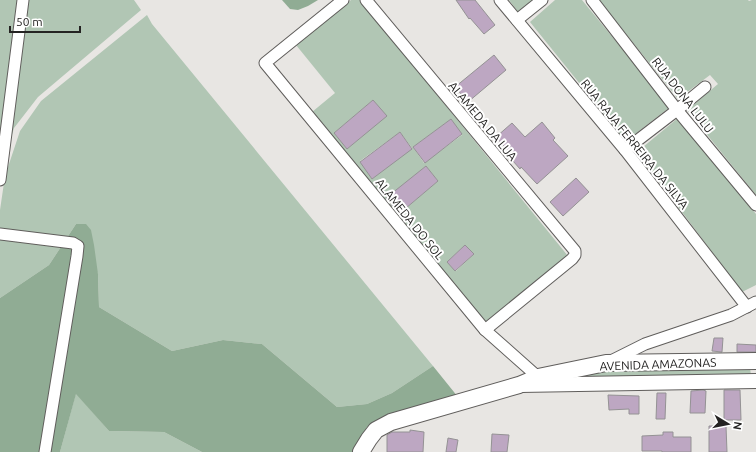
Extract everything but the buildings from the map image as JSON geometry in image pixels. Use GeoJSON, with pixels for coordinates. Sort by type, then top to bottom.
{"type":"FeatureCollection","features":[{"type":"Feature","properties":{"kind":"main road","name":"AVENIDA AMAZONAS"},"geometry":{"type":"LineString","coordinates":[[539,381],[606,364],[756,361]]}},
{"type":"Feature","properties":{"kind":"main road"},"geometry":{"type":"LineString","coordinates":[[361,452],[376,430],[391,422],[539,381]]}},
{"type":"Feature","properties":{"kind":"street"},"geometry":{"type":"LineString","coordinates":[[0,180],[23,0]]}},
{"type":"Feature","properties":{"kind":"street","name":"ALAMEDA DO SOL"},"geometry":{"type":"LineString","coordinates":[[343,0],[265,63],[485,330],[539,381]]}},
{"type":"Feature","properties":{"kind":"street","name":"ALAMEDA DA LUA"},"geometry":{"type":"LineString","coordinates":[[366,0],[575,251],[575,255],[572,260],[485,330]]}},
{"type":"Feature","properties":{"kind":"street","name":"RUA RAJA FERREIRA DA SILVA"},"geometry":{"type":"LineString","coordinates":[[500,0],[625,150],[751,305]]}},
{"type":"Feature","properties":{"kind":"street"},"geometry":{"type":"LineString","coordinates":[[517,20],[542,0]]}},
{"type":"Feature","properties":{"kind":"street","name":"RUA DONA LULU"},"geometry":{"type":"LineString","coordinates":[[592,0],[677,110],[756,205]]}},
{"type":"Feature","properties":{"kind":"street"},"geometry":{"type":"LineString","coordinates":[[625,150],[705,87]]}},
{"type":"Feature","properties":{"kind":"street"},"geometry":{"type":"LineString","coordinates":[[0,234],[73,242],[78,246],[45,452]]}},
{"type":"Feature","properties":{"kind":"street"},"geometry":{"type":"LineString","coordinates":[[606,364],[645,344],[731,315],[751,305]]}},
{"type":"Feature","properties":{"kind":"street","name":"AVENIDA AMAZONAS"},"geometry":{"type":"LineString","coordinates":[[539,381],[756,381]]}},
{"type":"Feature","properties":{"kind":"green space"},"geometry":{"type":"Polygon","coordinates":[[[0,0],[134,0],[141,10],[38,97],[14,128],[0,173],[0,0]]]}},
{"type":"Feature","properties":{"kind":"green space"},"geometry":{"type":"Polygon","coordinates":[[[282,0],[318,0],[298,10],[290,9],[282,0]]]}},
{"type":"Feature","properties":{"kind":"green space"},"geometry":{"type":"Polygon","coordinates":[[[351,0],[360,0],[568,256],[484,325],[312,112],[335,93],[296,45],[351,0]],[[373,100],[334,133],[347,149],[386,116],[373,100]],[[451,119],[413,147],[424,163],[462,135],[451,119]],[[400,132],[360,161],[372,179],[412,148],[400,132]],[[426,166],[386,199],[399,214],[438,181],[426,166]],[[465,245],[447,262],[456,271],[474,254],[465,245]]]}},
{"type":"Feature","properties":{"kind":"green space"},"geometry":{"type":"Polygon","coordinates":[[[509,0],[533,0],[518,12],[509,0]]]}},
{"type":"Feature","properties":{"kind":"green space"},"geometry":{"type":"Polygon","coordinates":[[[555,0],[582,0],[670,107],[626,141],[530,22],[555,0]]]}},
{"type":"Feature","properties":{"kind":"green space"},"geometry":{"type":"Polygon","coordinates":[[[599,0],[756,0],[756,195],[687,110],[718,84],[710,75],[678,99],[599,0]]]}},
{"type":"Feature","properties":{"kind":"green space"},"geometry":{"type":"Polygon","coordinates":[[[147,15],[152,24],[433,366],[392,393],[367,404],[337,407],[262,344],[223,340],[172,351],[99,307],[98,274],[76,224],[49,265],[0,298],[0,210],[5,176],[20,131],[41,101],[147,15]]]}},
{"type":"Feature","properties":{"kind":"green space"},"geometry":{"type":"Polygon","coordinates":[[[678,118],[756,214],[756,285],[742,292],[637,152],[678,118]]]}},
{"type":"Feature","properties":{"kind":"green space"},"geometry":{"type":"Polygon","coordinates":[[[76,224],[86,224],[91,230],[98,274],[99,307],[172,351],[223,340],[262,344],[337,407],[367,404],[392,393],[433,366],[458,397],[383,418],[367,427],[352,452],[202,452],[164,432],[109,431],[76,394],[60,452],[0,452],[0,298],[49,265],[76,224]]]}},
{"type":"Feature","properties":{"kind":"green space"},"geometry":{"type":"Polygon","coordinates":[[[750,367],[751,376],[578,378],[580,374],[620,368],[750,367]]]}},
{"type":"Feature","properties":{"kind":"green space"},"geometry":{"type":"Polygon","coordinates":[[[76,393],[109,431],[164,432],[202,452],[60,452],[76,393]]]}}]}
